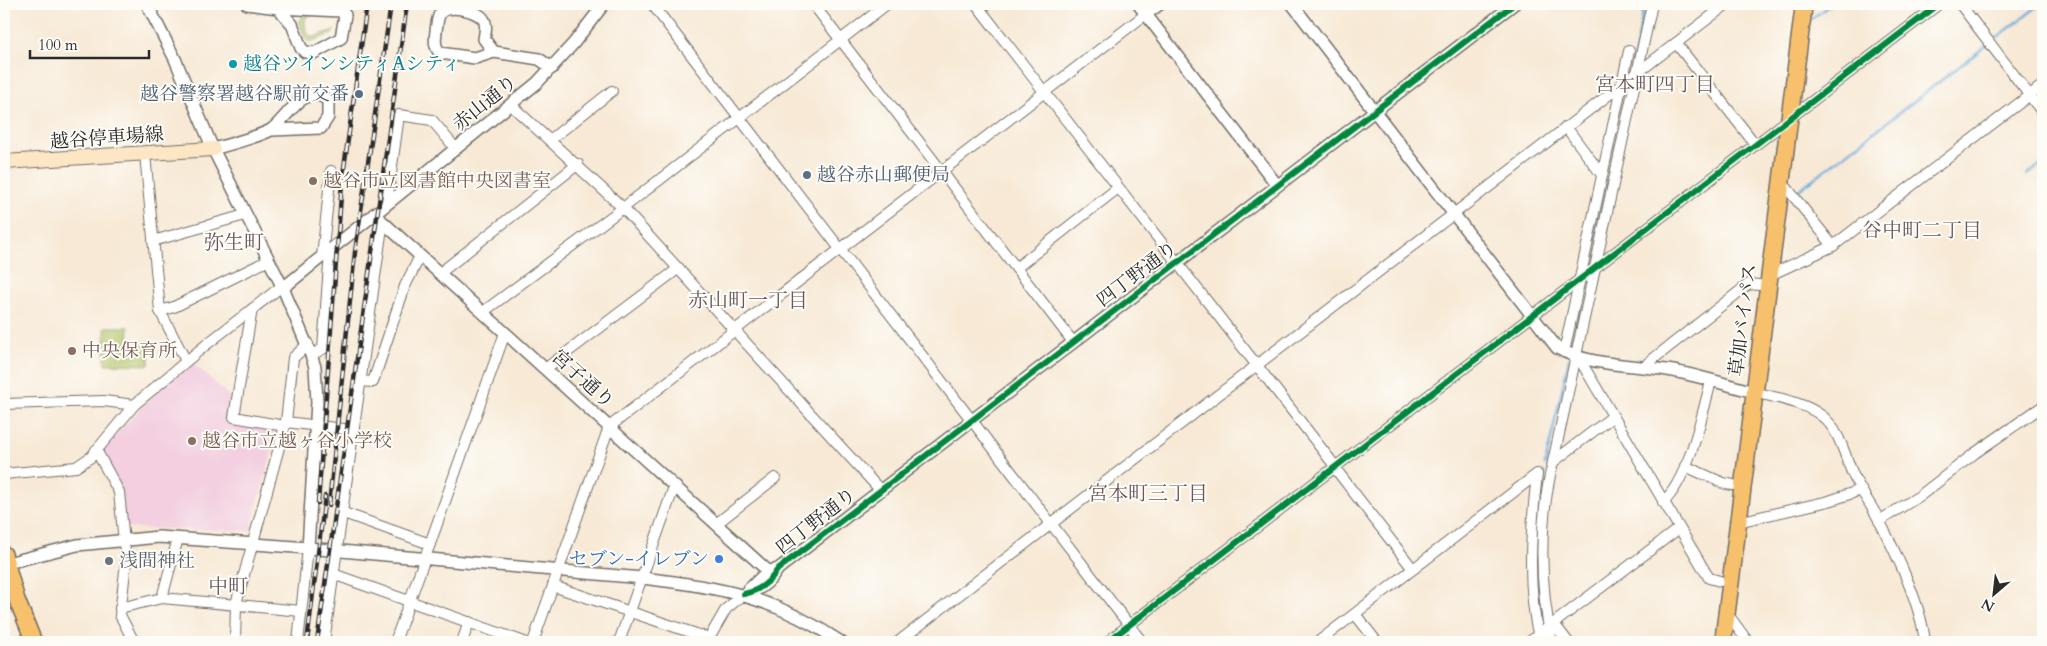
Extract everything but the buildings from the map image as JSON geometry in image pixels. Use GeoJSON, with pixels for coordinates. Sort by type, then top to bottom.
{"type":"FeatureCollection","features":[{"type":"Feature","properties":{"kind":"highway","name":"草加バイパス"},"geometry":{"type":"LineString","coordinates":[[1713,642],[1733,485],[1749,391],[1764,280],[1783,123],[1793,4]]}},
{"type":"Feature","properties":{"kind":"highway","name":"草加バイパス"},"geometry":{"type":"LineString","coordinates":[[1764,280],[1781,187],[1783,123],[1804,4]]}},
{"type":"Feature","properties":{"kind":"highway","name":"草加バイパス"},"geometry":{"type":"LineString","coordinates":[[1723,642],[1738,522],[1749,391]]}},
{"type":"Feature","properties":{"kind":"main road","name":"越谷停車場線"},"geometry":{"type":"LineString","coordinates":[[4,162],[213,149]]}},
{"type":"Feature","properties":{"kind":"main road"},"geometry":{"type":"LineString","coordinates":[[4,561],[34,642]]}},
{"type":"Feature","properties":{"kind":"street"},"geometry":{"type":"LineString","coordinates":[[147,4],[175,59],[213,149],[283,287],[310,350],[316,381],[317,425],[308,548],[298,642]]}},
{"type":"Feature","properties":{"kind":"street"},"geometry":{"type":"LineString","coordinates":[[247,4],[278,8],[301,6],[337,10],[348,8],[341,38],[314,53],[305,52],[301,48],[292,24],[278,8]]}},
{"type":"Feature","properties":{"kind":"street","name":"赤山通り"},"geometry":{"type":"LineString","coordinates":[[283,287],[326,254],[387,202],[511,106],[552,68],[604,4]]}},
{"type":"Feature","properties":{"kind":"street"},"geometry":{"type":"LineString","coordinates":[[652,4],[1142,642]]}},
{"type":"Feature","properties":{"kind":"street"},"geometry":{"type":"LineString","coordinates":[[813,4],[1073,342]]}},
{"type":"Feature","properties":{"kind":"street"},"geometry":{"type":"LineString","coordinates":[[483,312],[623,208],[887,4]]}},
{"type":"Feature","properties":{"kind":"street"},"geometry":{"type":"LineString","coordinates":[[976,4],[1118,188],[1178,262],[1413,569]]}},
{"type":"Feature","properties":{"kind":"street"},"geometry":{"type":"LineString","coordinates":[[1138,4],[1277,185]]}},
{"type":"Feature","properties":{"kind":"street"},"geometry":{"type":"LineString","coordinates":[[533,642],[609,427],[1160,4]]}},
{"type":"Feature","properties":{"kind":"street","name":"四丁野通り"},"geometry":{"type":"LineString","coordinates":[[708,640],[726,609],[773,570],[1514,4]]}},
{"type":"Feature","properties":{"kind":"street"},"geometry":{"type":"LineString","coordinates":[[1552,642],[1552,627],[1542,555],[1553,462],[1652,4]]}},
{"type":"Feature","properties":{"kind":"street"},"geometry":{"type":"LineString","coordinates":[[898,642],[1727,4]]}},
{"type":"Feature","properties":{"kind":"street"},"geometry":{"type":"LineString","coordinates":[[1107,642],[1938,4]]}},
{"type":"Feature","properties":{"kind":"street"},"geometry":{"type":"LineString","coordinates":[[1960,4],[2043,113]]}},
{"type":"Feature","properties":{"kind":"street"},"geometry":{"type":"LineString","coordinates":[[1297,5],[1375,111],[1557,348],[1565,352],[1618,365],[1672,371],[1749,391],[1811,409],[1826,420],[1838,437],[1861,490],[1896,555],[1923,626],[1925,642]]}},
{"type":"Feature","properties":{"kind":"street"},"geometry":{"type":"LineString","coordinates":[[292,24],[295,14],[301,6]]}},
{"type":"Feature","properties":{"kind":"street"},"geometry":{"type":"LineString","coordinates":[[494,52],[484,39],[486,25],[483,18],[473,12],[449,8],[442,11],[438,16],[434,42],[440,53],[475,58],[494,52],[539,59],[552,68]]}},
{"type":"Feature","properties":{"kind":"street"},"geometry":{"type":"LineString","coordinates":[[1676,43],[1755,144]]}},
{"type":"Feature","properties":{"kind":"street"},"geometry":{"type":"LineString","coordinates":[[1565,352],[1629,51]]}},
{"type":"Feature","properties":{"kind":"street"},"geometry":{"type":"LineString","coordinates":[[1647,368],[1648,363],[1749,284],[1764,280],[1833,246],[2043,85]]}},
{"type":"Feature","properties":{"kind":"street"},"geometry":{"type":"LineString","coordinates":[[550,140],[612,91]]}},
{"type":"Feature","properties":{"kind":"street"},"geometry":{"type":"LineString","coordinates":[[213,149],[272,130],[317,130],[325,125],[328,117],[328,101],[318,96],[308,96],[292,106],[272,130]]}},
{"type":"Feature","properties":{"kind":"street"},"geometry":{"type":"LineString","coordinates":[[511,106],[578,164],[623,208],[880,490]]}},
{"type":"Feature","properties":{"kind":"street"},"geometry":{"type":"LineString","coordinates":[[287,114],[290,124],[299,130]]}},
{"type":"Feature","properties":{"kind":"street"},"geometry":{"type":"LineString","coordinates":[[387,202],[399,115],[432,120],[456,149]]}},
{"type":"Feature","properties":{"kind":"street"},"geometry":{"type":"LineString","coordinates":[[1566,127],[1602,174]]}},
{"type":"Feature","properties":{"kind":"street"},"geometry":{"type":"LineString","coordinates":[[145,154],[160,311],[186,361]]}},
{"type":"Feature","properties":{"kind":"street"},"geometry":{"type":"LineString","coordinates":[[440,273],[578,164]]}},
{"type":"Feature","properties":{"kind":"street"},"geometry":{"type":"LineString","coordinates":[[235,642],[236,604],[251,543],[285,424],[293,358],[310,350],[323,349],[331,171]]}},
{"type":"Feature","properties":{"kind":"street"},"geometry":{"type":"LineString","coordinates":[[1781,187],[1787,188],[1833,246]]}},
{"type":"Feature","properties":{"kind":"street"},"geometry":{"type":"LineString","coordinates":[[1016,268],[1118,188]]}},
{"type":"Feature","properties":{"kind":"street","name":"宮子通り"},"geometry":{"type":"LineString","coordinates":[[374,214],[716,524],[773,570]]}},
{"type":"Feature","properties":{"kind":"street"},"geometry":{"type":"LineString","coordinates":[[153,242],[245,215]]}},
{"type":"Feature","properties":{"kind":"street"},"geometry":{"type":"LineString","coordinates":[[324,642],[335,550],[380,234],[384,223]]}},
{"type":"Feature","properties":{"kind":"street"},"geometry":{"type":"LineString","coordinates":[[359,381],[372,382],[405,286],[420,256]]}},
{"type":"Feature","properties":{"kind":"street"},"geometry":{"type":"LineString","coordinates":[[160,311],[174,307],[269,260]]}},
{"type":"Feature","properties":{"kind":"street"},"geometry":{"type":"LineString","coordinates":[[545,368],[679,268]]}},
{"type":"Feature","properties":{"kind":"street"},"geometry":{"type":"LineString","coordinates":[[4,474],[76,467],[96,450],[134,405],[186,361],[283,287]]}},
{"type":"Feature","properties":{"kind":"street"},"geometry":{"type":"LineString","coordinates":[[252,309],[234,416],[285,424],[317,425],[352,430]]}},
{"type":"Feature","properties":{"kind":"street"},"geometry":{"type":"LineString","coordinates":[[395,642],[505,334]]}},
{"type":"Feature","properties":{"kind":"street"},"geometry":{"type":"LineString","coordinates":[[1577,355],[1678,529],[1709,578],[1720,581]]}},
{"type":"Feature","properties":{"kind":"street"},"geometry":{"type":"LineString","coordinates":[[1663,502],[1668,498],[1685,466],[1696,439],[1711,381]]}},
{"type":"Feature","properties":{"kind":"street"},"geometry":{"type":"LineString","coordinates":[[4,404],[104,401],[134,405]]}},
{"type":"Feature","properties":{"kind":"street"},"geometry":{"type":"LineString","coordinates":[[1879,521],[1921,495],[1975,453],[2043,406]]}},
{"type":"Feature","properties":{"kind":"street"},"geometry":{"type":"LineString","coordinates":[[1553,462],[1612,417]]}},
{"type":"Feature","properties":{"kind":"street"},"geometry":{"type":"LineString","coordinates":[[96,450],[119,492],[126,562],[120,618],[134,642]]}},
{"type":"Feature","properties":{"kind":"street"},"geometry":{"type":"LineString","coordinates":[[1685,466],[1723,483],[1733,485]]}},
{"type":"Feature","properties":{"kind":"street"},"geometry":{"type":"LineString","coordinates":[[1318,642],[1537,474],[1532,560],[1539,639]]}},
{"type":"Feature","properties":{"kind":"street"},"geometry":{"type":"LineString","coordinates":[[716,524],[775,478]]}},
{"type":"Feature","properties":{"kind":"street"},"geometry":{"type":"LineString","coordinates":[[619,642],[674,486]]}},
{"type":"Feature","properties":{"kind":"street"},"geometry":{"type":"LineString","coordinates":[[1738,522],[1829,501],[1861,490]]}},
{"type":"Feature","properties":{"kind":"street"},"geometry":{"type":"LineString","coordinates":[[341,512],[430,544]]}},
{"type":"Feature","properties":{"kind":"street"},"geometry":{"type":"LineString","coordinates":[[1529,642],[1539,639],[1678,529]]}},
{"type":"Feature","properties":{"kind":"street"},"geometry":{"type":"LineString","coordinates":[[162,598],[178,538]]}},
{"type":"Feature","properties":{"kind":"street"},"geometry":{"type":"LineString","coordinates":[[4,561],[77,545],[125,539],[178,538],[335,550],[642,578],[694,584],[744,594],[791,613],[841,642]]}},
{"type":"Feature","properties":{"kind":"street"},"geometry":{"type":"LineString","coordinates":[[332,574],[411,600],[524,642]]}},
{"type":"Feature","properties":{"kind":"street"},"geometry":{"type":"LineString","coordinates":[[553,586],[708,640]]}},
{"type":"Feature","properties":{"kind":"street"},"geometry":{"type":"LineString","coordinates":[[120,608],[162,598],[301,611]]}},
{"type":"Feature","properties":{"kind":"street"},"geometry":{"type":"LineString","coordinates":[[1355,614],[1377,642]]}},
{"type":"Feature","properties":{"kind":"street"},"geometry":{"type":"LineString","coordinates":[[1726,616],[1732,620],[1748,642]]}},
{"type":"Feature","properties":{"kind":"street"},"geometry":{"type":"LineString","coordinates":[[462,642],[469,622]]}},
{"type":"Feature","properties":{"kind":"street"},"geometry":{"type":"LineString","coordinates":[[1552,627],[1568,642]]}},
{"type":"Feature","properties":{"kind":"shaded area","name":"越谷市立越ヶ谷小学校"},"geometry":{"type":"Polygon","coordinates":[[[193,363],[233,399],[231,419],[276,427],[278,431],[250,531],[127,528],[101,450],[157,391],[193,363]]]}},
{"type":"Feature","properties":{"kind":"green space"},"geometry":{"type":"Polygon","coordinates":[[[304,14],[310,15],[305,19],[306,30],[311,38],[334,30],[332,34],[310,42],[305,39],[299,21],[304,14]]]}},
{"type":"Feature","properties":{"kind":"green space"},"geometry":{"type":"Polygon","coordinates":[[[105,327],[129,327],[128,341],[150,342],[149,365],[105,364],[105,327]]]}},
{"type":"Feature","properties":{"kind":"waterway"},"geometry":{"type":"LineString","coordinates":[[1631,72],[1645,4]]}},
{"type":"Feature","properties":{"kind":"waterway"},"geometry":{"type":"LineString","coordinates":[[1810,20],[1831,4]]}},
{"type":"Feature","properties":{"kind":"waterway"},"geometry":{"type":"LineString","coordinates":[[1991,42],[2041,4]]}},
{"type":"Feature","properties":{"kind":"waterway"},"geometry":{"type":"LineString","coordinates":[[1795,193],[1987,45]]}},
{"type":"Feature","properties":{"kind":"waterway"},"geometry":{"type":"LineString","coordinates":[[1590,261],[1629,86]]}},
{"type":"Feature","properties":{"kind":"waterway"},"geometry":{"type":"LineString","coordinates":[[2027,175],[2043,163]]}},
{"type":"Feature","properties":{"kind":"waterway"},"geometry":{"type":"LineString","coordinates":[[1572,346],[1585,283]]}},
{"type":"Feature","properties":{"kind":"waterway"},"geometry":{"type":"LineString","coordinates":[[1545,465],[1569,359]]}},
{"type":"Feature","properties":{"kind":"waterway"},"geometry":{"type":"LineString","coordinates":[[1538,570],[1537,543],[1544,472]]}},
{"type":"Feature","properties":{"kind":"waterway"},"geometry":{"type":"LineString","coordinates":[[1538,578],[1543,626]]}},
{"type":"Feature","properties":{"kind":"waterway"},"geometry":{"type":"LineString","coordinates":[[1545,637],[1546,642]]}},
{"type":"Feature","properties":{"kind":"railway"},"geometry":{"type":"LineString","coordinates":[[318,503],[342,182],[367,4]]}},
{"type":"Feature","properties":{"kind":"railway"},"geometry":{"type":"LineString","coordinates":[[329,505],[355,252],[391,4]]}},
{"type":"Feature","properties":{"kind":"railway"},"geometry":{"type":"LineString","coordinates":[[317,642],[407,4]]}},
{"type":"Feature","properties":{"kind":"railway"},"geometry":{"type":"LineString","coordinates":[[307,642],[325,496]]}},
{"type":"Feature","properties":{"kind":"cycle path"},"geometry":{"type":"LineString","coordinates":[[744,594],[755,591],[764,585],[778,569],[1514,4]]}},
{"type":"Feature","properties":{"kind":"cycle path"},"geometry":{"type":"LineString","coordinates":[[1107,642],[1939,4]]}},
{"type":"Feature","properties":{"kind":"place","name":"越谷ツインシティAシティ"},"geometry":{"type":"Point","coordinates":[233,64]}},
{"type":"Feature","properties":{"kind":"place","name":"越谷警察署越谷駅前交番"},"geometry":{"type":"Point","coordinates":[359,94]}},
{"type":"Feature","properties":{"kind":"place","name":"越谷赤山郵便局"},"geometry":{"type":"Point","coordinates":[807,175]}},
{"type":"Feature","properties":{"kind":"place","name":"越谷市立図書館中央図書室"},"geometry":{"type":"Point","coordinates":[313,181]}},
{"type":"Feature","properties":{"kind":"place","name":"中央保育所"},"geometry":{"type":"Point","coordinates":[72,351]}},
{"type":"Feature","properties":{"kind":"place","name":"越谷市立越ヶ谷小学校"},"geometry":{"type":"Point","coordinates":[192,441]}},
{"type":"Feature","properties":{"kind":"place","name":"セブン-イレブン"},"geometry":{"type":"Point","coordinates":[719,559]}},
{"type":"Feature","properties":{"kind":"place","name":"浅間神社"},"geometry":{"type":"Point","coordinates":[109,561]}},
{"type":"Feature","properties":{"kind":"district","name":"宮本町四丁目"},"geometry":{"type":"Point","coordinates":[1655,84]}},
{"type":"Feature","properties":{"kind":"district","name":"谷中町二丁目"},"geometry":{"type":"Point","coordinates":[1922,230]}},
{"type":"Feature","properties":{"kind":"district","name":"弥生町"},"geometry":{"type":"Point","coordinates":[234,242]}},
{"type":"Feature","properties":{"kind":"district","name":"赤山町一丁目"},"geometry":{"type":"Point","coordinates":[748,300]}},
{"type":"Feature","properties":{"kind":"district","name":"宮本町三丁目"},"geometry":{"type":"Point","coordinates":[1148,493]}},
{"type":"Feature","properties":{"kind":"district","name":"中町"},"geometry":{"type":"Point","coordinates":[228,586]}}]}
